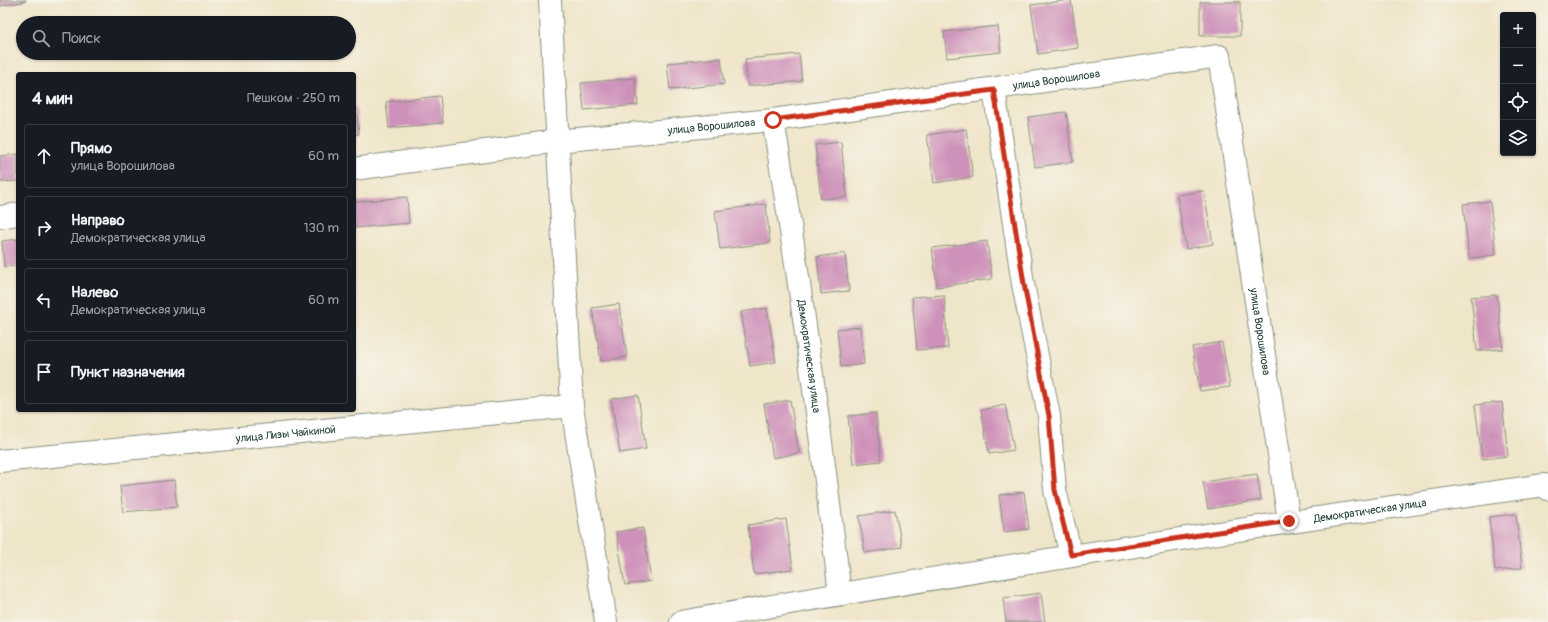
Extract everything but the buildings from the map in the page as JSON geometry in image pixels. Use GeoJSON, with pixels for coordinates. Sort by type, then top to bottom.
{"type":"FeatureCollection","features":[{"type":"Feature","properties":{"kind":"street"},"geometry":{"type":"LineString","coordinates":[[550,0],[572,406],[606,622]]}},
{"type":"Feature","properties":{"kind":"street","name":"улица Ворошилова"},"geometry":{"type":"LineString","coordinates":[[356,169],[557,141],[773,120],[994,90],[1219,56],[1289,521]]}},
{"type":"Feature","properties":{"kind":"street"},"geometry":{"type":"LineString","coordinates":[[994,90],[1024,284],[1049,416],[1055,490],[1071,555]]}},
{"type":"Feature","properties":{"kind":"street","name":"Демократическая улица"},"geometry":{"type":"LineString","coordinates":[[773,120],[818,411],[840,594]]}},
{"type":"Feature","properties":{"kind":"street"},"geometry":{"type":"LineString","coordinates":[[0,217],[16,214]]}},
{"type":"Feature","properties":{"kind":"street","name":"улица Лизы Чайкиной"},"geometry":{"type":"LineString","coordinates":[[0,461],[572,406]]}},
{"type":"Feature","properties":{"kind":"street","name":"Демократическая улица"},"geometry":{"type":"LineString","coordinates":[[681,622],[1071,555],[1289,521],[1544,485],[1548,489]]}},
{"type":"Feature","properties":{"kind":"route"},"geometry":{"type":"LineString","coordinates":[[773,120],[994,90],[1024,284],[1049,416],[1055,490],[1071,555],[1289,521]]}}]}
